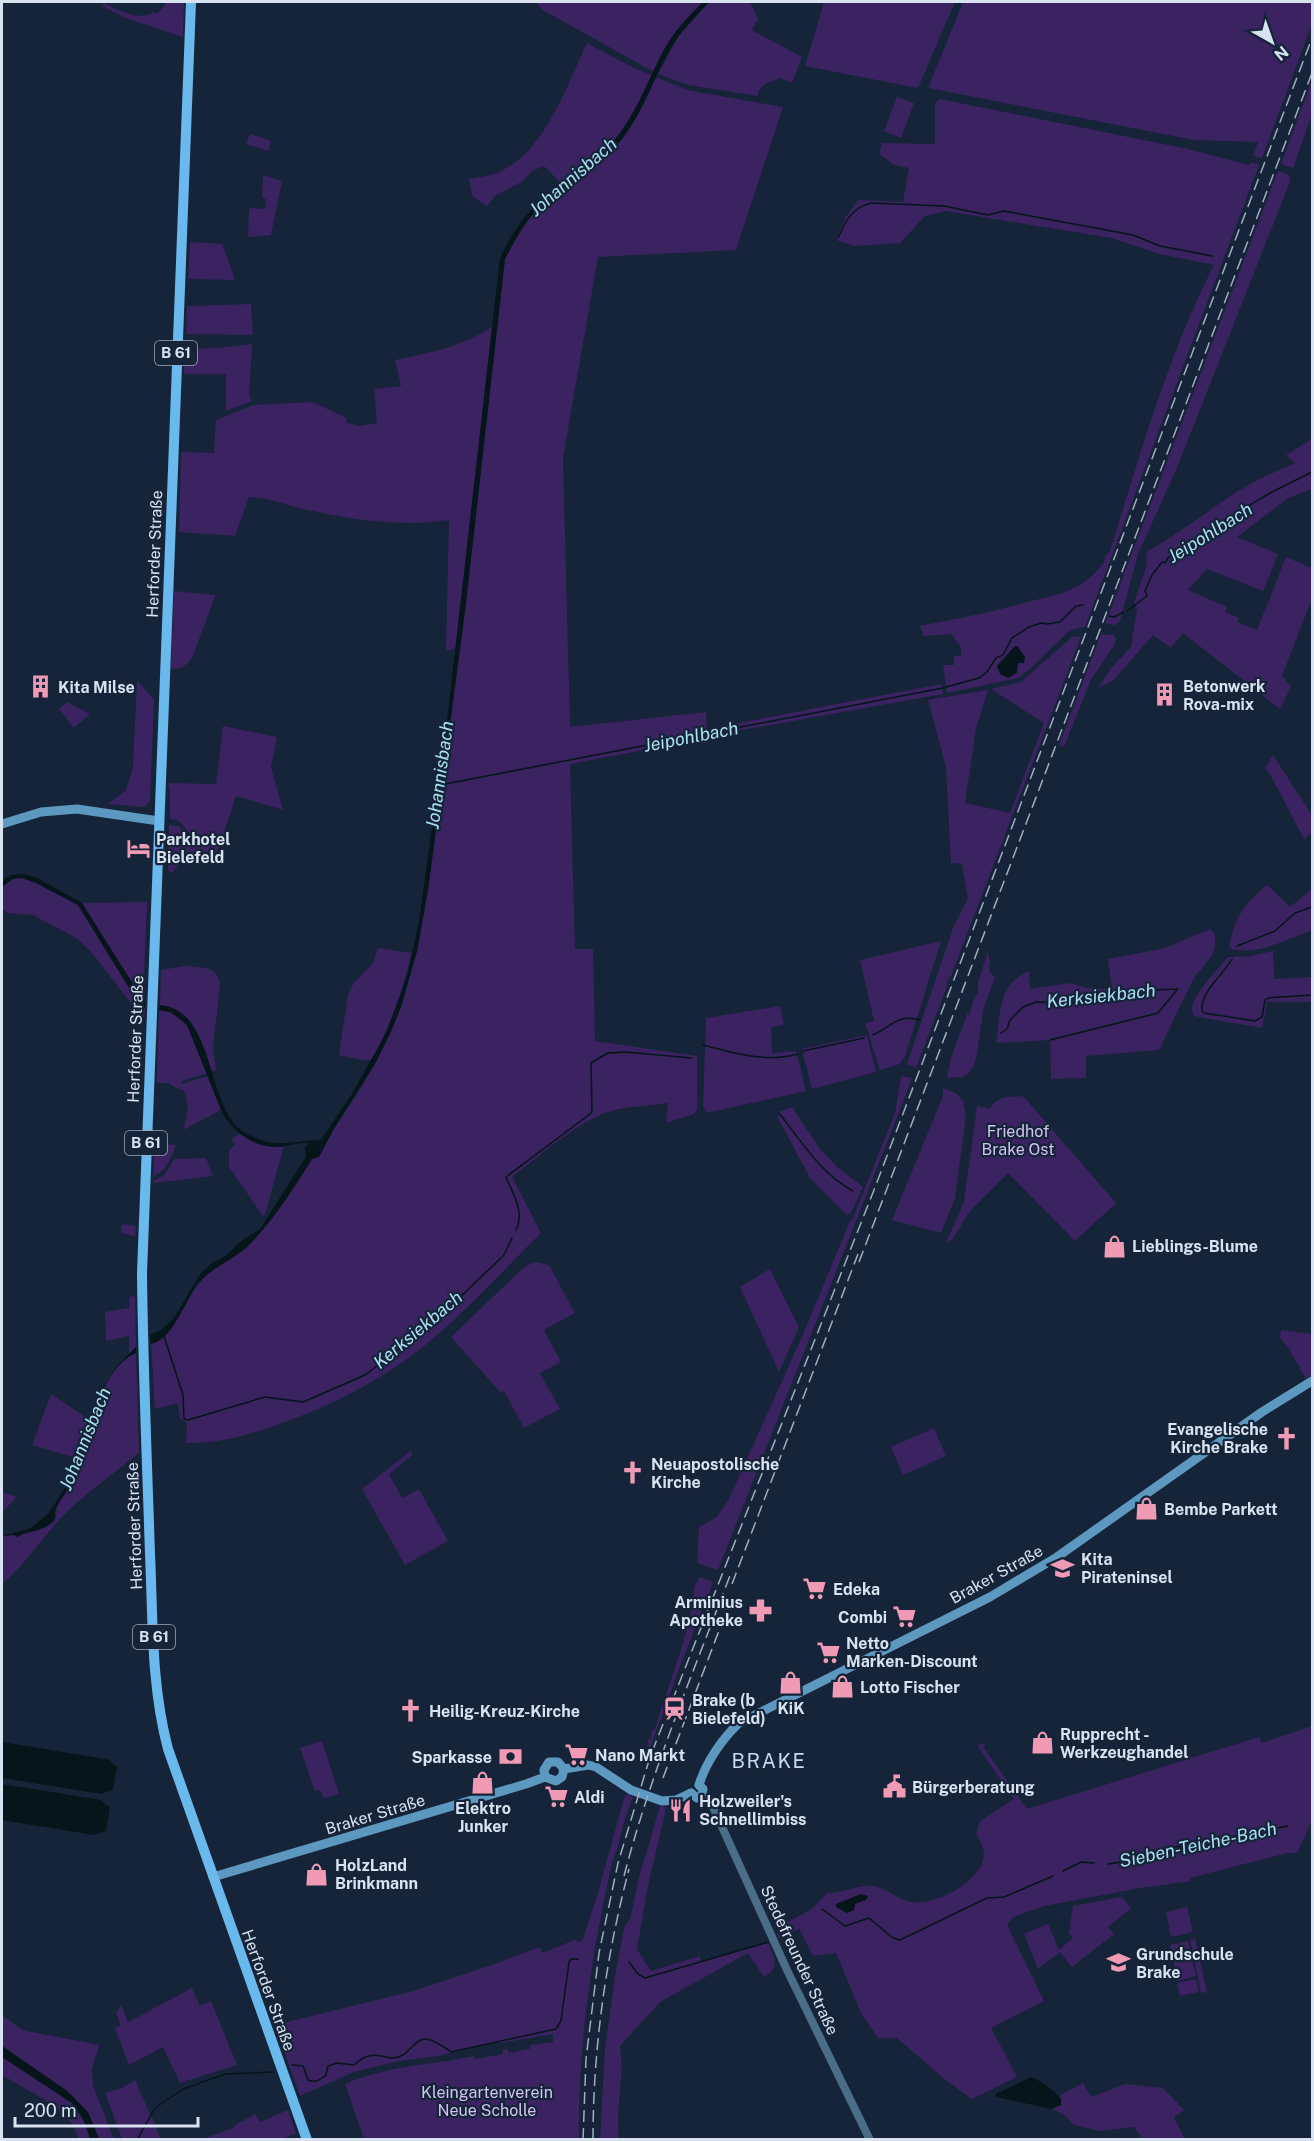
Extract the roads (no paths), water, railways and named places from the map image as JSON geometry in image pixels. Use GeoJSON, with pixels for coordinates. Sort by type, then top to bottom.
{"type":"FeatureCollection","features":[{"type":"Feature","properties":{"kind":"main road","name":"Herforder Straße"},"geometry":{"type":"LineString","coordinates":[[192,2],[142,1261],[142,1333],[154,1653],[158,1699],[168,1749],[307,2139]]}},
{"type":"Feature","properties":{"kind":"main road"},"geometry":{"type":"LineString","coordinates":[[2,824],[41,812],[68,809],[85,809],[159,821]]}},
{"type":"Feature","properties":{"kind":"main road","name":"Braker Straße"},"geometry":{"type":"LineString","coordinates":[[699,1785],[703,1772],[714,1755],[729,1733],[740,1723],[990,1597],[1036,1570],[1256,1416],[1312,1381]]}},
{"type":"Feature","properties":{"kind":"main road"},"geometry":{"type":"LineString","coordinates":[[549,1762],[558,1762],[564,1769],[559,1780],[552,1781],[545,1777],[544,1770],[549,1762]]}},
{"type":"Feature","properties":{"kind":"main road"},"geometry":{"type":"LineString","coordinates":[[564,1769],[592,1766],[631,1790],[662,1801],[676,1800],[691,1793]]}},
{"type":"Feature","properties":{"kind":"main road","name":"Braker Straße"},"geometry":{"type":"LineString","coordinates":[[213,1877],[545,1777]]}},
{"type":"Feature","properties":{"kind":"main road"},"geometry":{"type":"LineString","coordinates":[[699,1785],[703,1789],[702,1795],[697,1798],[691,1793],[692,1787],[699,1785]]}},
{"type":"Feature","properties":{"kind":"street","name":"Stedefreunder Straße"},"geometry":{"type":"LineString","coordinates":[[702,1795],[713,1807],[783,1962],[870,2139]]}},
{"type":"Feature","properties":{"kind":"water","name":"Johannisbach"},"geometry":{"type":"Polygon","coordinates":[[[703,2],[709,2],[673,44],[637,116],[624,136],[605,156],[561,188],[534,212],[505,259],[465,611],[428,890],[417,951],[401,1007],[390,1034],[376,1062],[319,1157],[312,1159],[275,1215],[243,1250],[216,1268],[198,1284],[173,1327],[159,1341],[151,1344],[150,1335],[161,1330],[174,1318],[201,1273],[260,1229],[306,1157],[305,1148],[309,1143],[281,1147],[268,1146],[251,1141],[237,1131],[221,1110],[187,1025],[171,1012],[159,1010],[160,1005],[177,1010],[190,1022],[207,1056],[227,1113],[237,1127],[255,1138],[275,1143],[321,1140],[352,1094],[386,1033],[407,976],[419,921],[448,712],[500,258],[518,226],[533,208],[600,155],[620,133],[669,41],[703,2]]]}},
{"type":"Feature","properties":{"kind":"water"},"geometry":{"type":"Polygon","coordinates":[[[1015,646],[1025,657],[1024,663],[1018,663],[1017,673],[1008,678],[1000,674],[997,666],[1015,646]]]}},
{"type":"Feature","properties":{"kind":"water"},"geometry":{"type":"Polygon","coordinates":[[[24,874],[37,878],[82,903],[145,1003],[145,1008],[139,1004],[78,905],[22,878],[12,879],[2,887],[2,881],[11,875],[24,874]]]}},
{"type":"Feature","properties":{"kind":"water","name":"Johannisbach"},"geometry":{"type":"Polygon","coordinates":[[[136,1347],[136,1353],[122,1362],[103,1391],[79,1464],[56,1508],[54,1521],[17,1537],[2,1536],[29,1529],[48,1514],[71,1479],[96,1401],[116,1367],[136,1347]]]}},
{"type":"Feature","properties":{"kind":"water"},"geometry":{"type":"Polygon","coordinates":[[[2,1742],[110,1760],[117,1766],[113,1790],[101,1794],[2,1778],[2,1742]]]}},
{"type":"Feature","properties":{"kind":"water"},"geometry":{"type":"Polygon","coordinates":[[[2,1784],[101,1800],[110,1806],[106,1831],[94,1835],[2,1820],[2,1784]]]}},
{"type":"Feature","properties":{"kind":"water"},"geometry":{"type":"Polygon","coordinates":[[[861,1894],[868,1896],[866,1900],[855,1904],[854,1910],[847,1913],[836,1907],[836,1904],[861,1894]]]}},
{"type":"Feature","properties":{"kind":"water"},"geometry":{"type":"Polygon","coordinates":[[[2,2046],[67,2091],[88,2112],[99,2139],[90,2139],[83,2120],[72,2103],[2,2057],[2,2046]]]}},
{"type":"Feature","properties":{"kind":"water"},"geometry":{"type":"Polygon","coordinates":[[[1031,2077],[1055,2092],[1061,2099],[1061,2105],[1051,2109],[996,2097],[996,2094],[1031,2077]]]}},
{"type":"Feature","properties":{"kind":"waterway"},"geometry":{"type":"LineString","coordinates":[[838,238],[850,216],[864,205],[871,203],[944,206],[988,215],[1004,211],[1133,235],[1160,246],[1212,256]]}},
{"type":"Feature","properties":{"kind":"waterway","name":"Jeipohlbach"},"geometry":{"type":"LineString","coordinates":[[1127,611],[1147,596],[1145,591],[1152,575],[1162,562],[1165,563],[1182,547],[1198,543],[1206,532],[1218,524],[1272,492],[1312,472]]}},
{"type":"Feature","properties":{"kind":"waterway","name":"Jeipohlbach"},"geometry":{"type":"LineString","coordinates":[[946,687],[979,678],[987,672],[996,658],[1003,655],[1012,638],[1029,627],[1041,623],[1060,622],[1076,606],[1083,605]]}},
{"type":"Feature","properties":{"kind":"waterway","name":"Jeipohlbach"},"geometry":{"type":"LineString","coordinates":[[1109,616],[1114,617],[1124,612]]}},
{"type":"Feature","properties":{"kind":"waterway","name":"Jeipohlbach"},"geometry":{"type":"LineString","coordinates":[[440,785],[943,688]]}},
{"type":"Feature","properties":{"kind":"waterway"},"geometry":{"type":"LineString","coordinates":[[1237,946],[1275,931],[1295,913],[1312,907]]}},
{"type":"Feature","properties":{"kind":"waterway","name":"Kerksiekbach"},"geometry":{"type":"LineString","coordinates":[[1232,959],[1208,990],[1202,1004],[1204,1013],[1255,1021],[1262,1017],[1265,1000],[1268,998],[1312,995]]}},
{"type":"Feature","properties":{"kind":"waterway","name":"Kerksiekbach"},"geometry":{"type":"LineString","coordinates":[[1001,1033],[1007,1029],[1010,1020],[1023,1007],[1036,1002],[1069,1003],[1103,998],[1109,994],[1144,995],[1153,990],[1178,989]]}},
{"type":"Feature","properties":{"kind":"waterway"},"geometry":{"type":"LineString","coordinates":[[1050,1040],[1158,1013],[1177,990]]}},
{"type":"Feature","properties":{"kind":"waterway","name":"Kerksiekbach"},"geometry":{"type":"LineString","coordinates":[[873,1035],[906,1018],[920,1020]]}},
{"type":"Feature","properties":{"kind":"waterway","name":"Kerksiekbach"},"geometry":{"type":"LineString","coordinates":[[803,1051],[864,1038]]}},
{"type":"Feature","properties":{"kind":"waterway","name":"Kerksiekbach"},"geometry":{"type":"LineString","coordinates":[[703,1045],[738,1054],[762,1057],[775,1058],[798,1054]]}},
{"type":"Feature","properties":{"kind":"waterway","name":"Kerksiekbach"},"geometry":{"type":"LineString","coordinates":[[516,1230],[519,1210],[506,1177],[590,1114],[592,1111],[591,1063],[608,1053],[625,1052],[692,1058]]}},
{"type":"Feature","properties":{"kind":"waterway"},"geometry":{"type":"LineString","coordinates":[[779,1113],[821,1166],[853,1191]]}},
{"type":"Feature","properties":{"kind":"waterway","name":"Kerksiekbach"},"geometry":{"type":"LineString","coordinates":[[163,1333],[183,1395],[184,1419],[188,1420],[265,1397],[303,1402],[365,1375],[432,1324],[504,1255],[512,1238]]}},
{"type":"Feature","properties":{"kind":"waterway","name":"Sieben-Teiche-Bach"},"geometry":{"type":"LineString","coordinates":[[1108,1864],[1128,1861],[1166,1849],[1288,1826]]}},
{"type":"Feature","properties":{"kind":"waterway","name":"Sieben-Teiche-Bach"},"geometry":{"type":"LineString","coordinates":[[1063,1871],[1081,1862],[1094,1863]]}},
{"type":"Feature","properties":{"kind":"waterway","name":"Sieben-Teiche-Bach"},"geometry":{"type":"LineString","coordinates":[[822,1909],[845,1926],[869,1918],[893,1938],[900,1940],[987,1898],[1004,1897],[1053,1876]]}},
{"type":"Feature","properties":{"kind":"waterway","name":"Sieben-Teiche-Bach"},"geometry":{"type":"LineString","coordinates":[[629,1962],[638,1974],[645,1978],[768,1942]]}},
{"type":"Feature","properties":{"kind":"waterway","name":"Sieben-Teiche-Bach"},"geometry":{"type":"LineString","coordinates":[[292,2065],[303,2066],[308,2080],[315,2081],[326,2075],[328,2066],[337,2063],[354,2065],[362,2059],[375,2055],[397,2057],[423,2039],[436,2042],[451,2052],[556,2029],[561,2021],[569,1962],[571,1959],[578,1959]]}},
{"type":"Feature","properties":{"kind":"waterway","name":"Sieben-Teiche-Bach"},"geometry":{"type":"LineString","coordinates":[[137,2140],[155,2108],[183,2089],[225,2074],[274,2072]]}},
{"type":"Feature","properties":{"kind":"railway"},"geometry":{"type":"LineString","coordinates":[[583,2140],[586,2059],[599,1953],[618,1863],[650,1757],[874,1190],[1312,38]]}},
{"type":"Feature","properties":{"kind":"railway"},"geometry":{"type":"LineString","coordinates":[[859,1262],[1312,73]]}},
{"type":"Feature","properties":{"kind":"railway"},"geometry":{"type":"LineString","coordinates":[[732,1584],[858,1254]]}},
{"type":"Feature","properties":{"kind":"railway"},"geometry":{"type":"LineString","coordinates":[[624,1876],[660,1761],[731,1573]]}},
{"type":"Feature","properties":{"kind":"railway"},"geometry":{"type":"LineString","coordinates":[[663,1778],[731,1599]]}},
{"type":"Feature","properties":{"kind":"railway"},"geometry":{"type":"LineString","coordinates":[[593,2140],[595,2071],[602,2003],[629,1869]]}},
{"type":"Feature","properties":{"kind":"place","name":"Kita Milse"},"geometry":{"type":"Point","coordinates":[40,687]}},
{"type":"Feature","properties":{"kind":"place","name":"Betonwerk Rova-mix"},"geometry":{"type":"Point","coordinates":[1165,695]}},
{"type":"Feature","properties":{"kind":"place","name":"Parkhotel Bielefeld"},"geometry":{"type":"Point","coordinates":[138,848]}},
{"type":"Feature","properties":{"kind":"place","name":"Lieblings-Blume"},"geometry":{"type":"Point","coordinates":[1114,1246]}},
{"type":"Feature","properties":{"kind":"place","name":"Evangelische Kirche Brake"},"geometry":{"type":"Point","coordinates":[1286,1438]}},
{"type":"Feature","properties":{"kind":"place","name":"Neuapostolische Kirche"},"geometry":{"type":"Point","coordinates":[633,1473]}},
{"type":"Feature","properties":{"kind":"place","name":"Bembe Parkett"},"geometry":{"type":"Point","coordinates":[1146,1509]}},
{"type":"Feature","properties":{"kind":"place","name":"Kita Pirateninsel"},"geometry":{"type":"Point","coordinates":[1063,1568]}},
{"type":"Feature","properties":{"kind":"place","name":"Edeka"},"geometry":{"type":"Point","coordinates":[815,1589]}},
{"type":"Feature","properties":{"kind":"place","name":"Arminius Apotheke"},"geometry":{"type":"Point","coordinates":[761,1611]}},
{"type":"Feature","properties":{"kind":"place","name":"Combi"},"geometry":{"type":"Point","coordinates":[905,1617]}},
{"type":"Feature","properties":{"kind":"place","name":"Netto Marken-Discount"},"geometry":{"type":"Point","coordinates":[828,1652]}},
{"type":"Feature","properties":{"kind":"place","name":"KiK"},"geometry":{"type":"Point","coordinates":[791,1683]}},
{"type":"Feature","properties":{"kind":"place","name":"Lotto Fischer"},"geometry":{"type":"Point","coordinates":[842,1687]}},
{"type":"Feature","properties":{"kind":"place","name":"Brake (b Bielefeld)"},"geometry":{"type":"Point","coordinates":[674,1709]}},
{"type":"Feature","properties":{"kind":"place","name":"Heilig-Kreuz-Kirche"},"geometry":{"type":"Point","coordinates":[411,1711]}},
{"type":"Feature","properties":{"kind":"place","name":"Rupprecht - Werkzeughandel"},"geometry":{"type":"Point","coordinates":[1042,1743]}},
{"type":"Feature","properties":{"kind":"place","name":"Nano Markt"},"geometry":{"type":"Point","coordinates":[577,1755]}},
{"type":"Feature","properties":{"kind":"place","name":"Sparkasse"},"geometry":{"type":"Point","coordinates":[510,1757]}},
{"type":"Feature","properties":{"kind":"place","name":"Elektro Junker"},"geometry":{"type":"Point","coordinates":[483,1783]}},
{"type":"Feature","properties":{"kind":"place","name":"Bürgerberatung"},"geometry":{"type":"Point","coordinates":[894,1787]}},
{"type":"Feature","properties":{"kind":"place","name":"Aldi"},"geometry":{"type":"Point","coordinates":[556,1797]}},
{"type":"Feature","properties":{"kind":"place","name":"Holzweiler's Schnellimbiss"},"geometry":{"type":"Point","coordinates":[681,1810]}},
{"type":"Feature","properties":{"kind":"place","name":"HolzLand Brinkmann"},"geometry":{"type":"Point","coordinates":[317,1874]}},
{"type":"Feature","properties":{"kind":"place","name":"Grundschule Brake"},"geometry":{"type":"Point","coordinates":[1118,1963]}},
{"type":"Feature","properties":{"kind":"district","name":"BRAKE"},"geometry":{"type":"Point","coordinates":[769,1761]}},
{"type":"Feature","properties":{"kind":"park label","name":"Friedhof Brake Ost"},"geometry":{"type":"Point","coordinates":[1018,1140]}},
{"type":"Feature","properties":{"kind":"park label","name":"Kleingartenverein Neue Scholle"},"geometry":{"type":"Point","coordinates":[487,2101]}}]}
